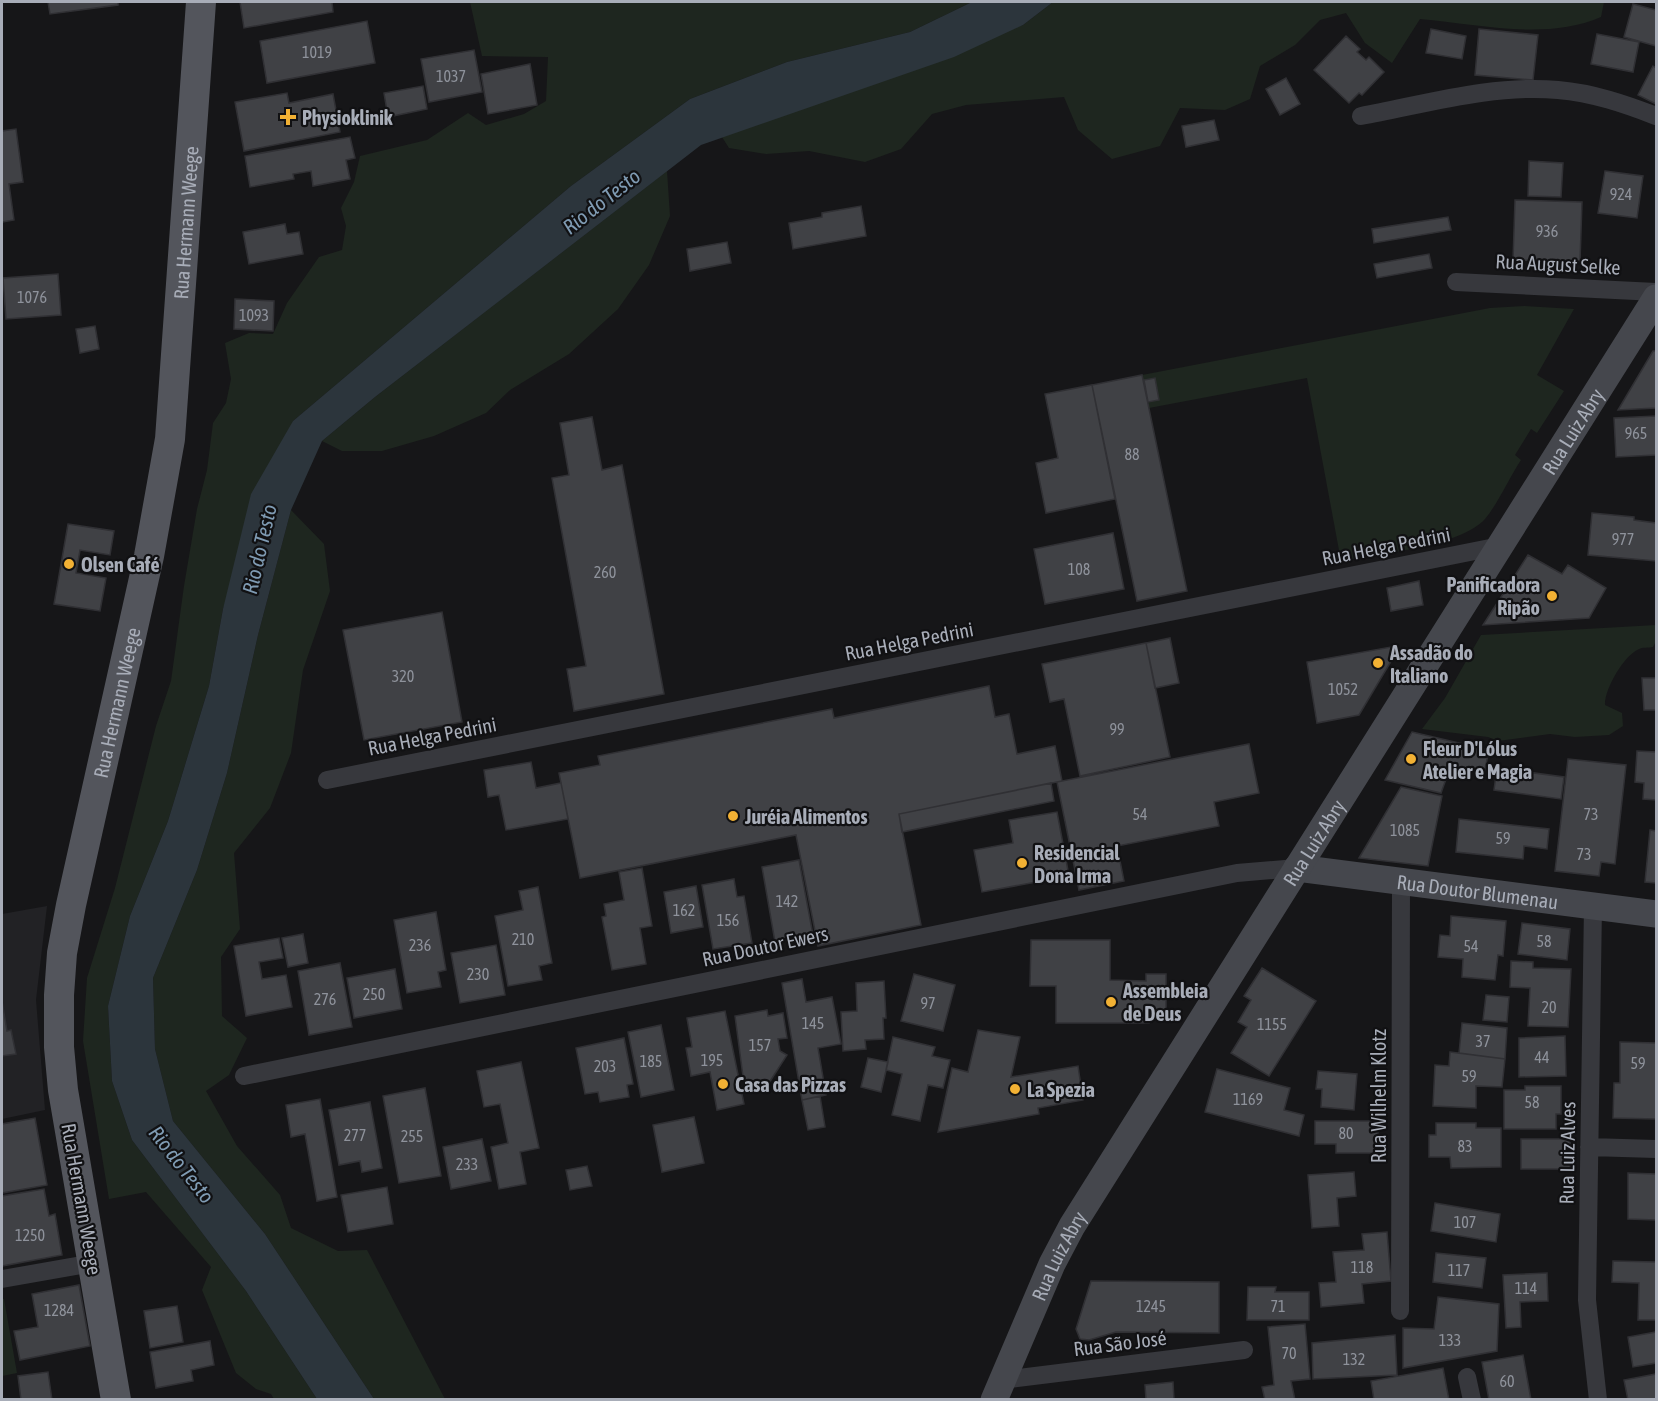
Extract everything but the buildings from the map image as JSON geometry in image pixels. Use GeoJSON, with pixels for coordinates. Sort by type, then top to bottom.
{"type":"FeatureCollection","features":[{"type":"Feature","properties":{"kind":"main road","name":"Rua Hermann Weege"},"geometry":{"type":"LineString","coordinates":[[117,1400],[63,1090],[59,1006],[62,953],[149,556],[170,439],[201,2]]}},
{"type":"Feature","properties":{"kind":"main road","name":"Rua Luiz Abry"},"geometry":{"type":"LineString","coordinates":[[998,1390],[1052,1264],[1072,1226],[1656,298]]}},
{"type":"Feature","properties":{"kind":"main road","name":"Rua Doutor Blumenau"},"geometry":{"type":"LineString","coordinates":[[1297,868],[1656,914]]}},
{"type":"Feature","properties":{"kind":"street"},"geometry":{"type":"LineString","coordinates":[[1361,116],[1490,92],[1520,89],[1559,90],[1595,96],[1656,116]]}},
{"type":"Feature","properties":{"kind":"street","name":"Rua August Selke"},"geometry":{"type":"LineString","coordinates":[[1456,282],[1656,292]]}},
{"type":"Feature","properties":{"kind":"street","name":"Rua Helga Pedrini"},"geometry":{"type":"LineString","coordinates":[[327,780],[1500,546]]}},
{"type":"Feature","properties":{"kind":"street","name":"Rua Doutor Ewers"},"geometry":{"type":"LineString","coordinates":[[244,1076],[1236,873],[1297,868]]}},
{"type":"Feature","properties":{"kind":"street","name":"Rua Wilhelm Klotz"},"geometry":{"type":"LineString","coordinates":[[1400,1311],[1401,882]]}},
{"type":"Feature","properties":{"kind":"street","name":"Rua Luiz Alves"},"geometry":{"type":"LineString","coordinates":[[1593,906],[1587,1300],[1598,1400]]}},
{"type":"Feature","properties":{"kind":"street"},"geometry":{"type":"LineString","coordinates":[[1589,1147],[1656,1149]]}},
{"type":"Feature","properties":{"kind":"street"},"geometry":{"type":"LineString","coordinates":[[2,1279],[93,1263]]}},
{"type":"Feature","properties":{"kind":"street","name":"Rua São José"},"geometry":{"type":"LineString","coordinates":[[998,1390],[1244,1350]]}},
{"type":"Feature","properties":{"kind":"street"},"geometry":{"type":"LineString","coordinates":[[1467,1377],[1472,1400]]}},
{"type":"Feature","properties":{"kind":"shaded area"},"geometry":{"type":"Polygon","coordinates":[[[470,2],[972,2],[910,32],[787,62],[690,99],[571,186],[293,421],[223,609],[209,686],[168,821],[130,916],[108,1006],[112,1081],[132,1140],[246,1291],[317,1399],[274,1399],[271,1394],[256,1389],[236,1373],[202,1290],[211,1267],[146,1192],[109,1199],[83,1041],[87,978],[115,888],[156,726],[171,681],[184,586],[197,509],[207,470],[213,423],[226,403],[231,379],[225,343],[249,333],[273,334],[287,303],[319,257],[342,250],[346,226],[341,208],[354,182],[360,156],[427,140],[468,113],[486,125],[524,114],[546,101],[548,57],[482,56],[470,2]]]}},
{"type":"Feature","properties":{"kind":"shaded area"},"geometry":{"type":"Polygon","coordinates":[[[1053,2],[1604,2],[1601,17],[1558,28],[1512,29],[1420,19],[1392,63],[1365,43],[1346,13],[1320,20],[1295,45],[1260,66],[1250,99],[1225,110],[1180,108],[1160,146],[1112,159],[1078,130],[1064,97],[966,105],[932,114],[901,149],[865,162],[809,151],[766,154],[729,148],[722,137],[1023,25],[1053,2]]]}},
{"type":"Feature","properties":{"kind":"shaded area"},"geometry":{"type":"Polygon","coordinates":[[[667,171],[670,216],[649,265],[618,309],[569,354],[510,390],[486,413],[434,436],[382,451],[342,451],[322,441],[375,397],[667,171]]]}},
{"type":"Feature","properties":{"kind":"shaded area"},"geometry":{"type":"Polygon","coordinates":[[[1524,306],[1574,309],[1537,375],[1564,391],[1537,433],[1531,429],[1515,455],[1521,460],[1485,519],[1458,536],[1418,548],[1341,561],[1307,378],[1149,408],[1142,375],[1490,308],[1524,306]]]}},
{"type":"Feature","properties":{"kind":"shaded area"},"geometry":{"type":"Polygon","coordinates":[[[291,510],[324,544],[330,591],[303,670],[291,753],[270,808],[234,853],[240,929],[221,957],[222,1016],[247,1038],[229,1075],[206,1091],[237,1146],[280,1195],[291,1228],[338,1251],[367,1250],[445,1399],[374,1399],[265,1234],[173,1121],[155,1049],[153,978],[197,870],[227,773],[258,635],[291,510]]]}},
{"type":"Feature","properties":{"kind":"shaded area"},"geometry":{"type":"Polygon","coordinates":[[[1656,625],[1656,641],[1653,647],[1640,648],[1627,658],[1611,682],[1605,705],[1622,713],[1623,726],[1609,735],[1575,737],[1550,734],[1498,741],[1488,737],[1422,729],[1445,698],[1481,635],[1656,625]]]}},
{"type":"Feature","properties":{"kind":"shaded area"},"geometry":{"type":"Polygon","coordinates":[[[47,906],[36,1000],[45,1110],[2,1119],[2,914],[47,906]]]}},
{"type":"Feature","properties":{"kind":"shaded area"},"geometry":{"type":"Polygon","coordinates":[[[2,1299],[4,1299],[17,1373],[2,1376],[2,1299]]]}},
{"type":"Feature","properties":{"kind":"water","name":"Rio do Testo"},"geometry":{"type":"Polygon","coordinates":[[[972,2],[1053,2],[1023,25],[954,57],[701,145],[375,397],[322,441],[291,510],[258,635],[227,773],[197,870],[153,978],[155,1049],[173,1121],[265,1234],[374,1399],[317,1399],[246,1291],[132,1140],[112,1081],[108,1006],[130,916],[168,821],[209,686],[223,609],[251,494],[293,421],[571,186],[690,99],[787,62],[910,32],[972,2]]]}},
{"type":"Feature","properties":{"kind":"place","name":"Physioklinik"},"geometry":{"type":"Point","coordinates":[288,117]}},
{"type":"Feature","properties":{"kind":"place","name":"Olsen Café"},"geometry":{"type":"Point","coordinates":[69,564]}},
{"type":"Feature","properties":{"kind":"place","name":"Panificadora Ripão"},"geometry":{"type":"Point","coordinates":[1552,596]}},
{"type":"Feature","properties":{"kind":"place","name":"Assadão do Italiano"},"geometry":{"type":"Point","coordinates":[1378,663]}},
{"type":"Feature","properties":{"kind":"place","name":"Fleur D'Lólus Atelier e Magia"},"geometry":{"type":"Point","coordinates":[1411,759]}},
{"type":"Feature","properties":{"kind":"place","name":"Juréia Alimentos"},"geometry":{"type":"Point","coordinates":[733,816]}},
{"type":"Feature","properties":{"kind":"place","name":"Residencial Dona Irma"},"geometry":{"type":"Point","coordinates":[1022,863]}},
{"type":"Feature","properties":{"kind":"place","name":"Assembleia de Deus"},"geometry":{"type":"Point","coordinates":[1111,1002]}},
{"type":"Feature","properties":{"kind":"place","name":"Casa das Pizzas"},"geometry":{"type":"Point","coordinates":[723,1084]}},
{"type":"Feature","properties":{"kind":"place","name":"La Spezia"},"geometry":{"type":"Point","coordinates":[1015,1089]}}]}
